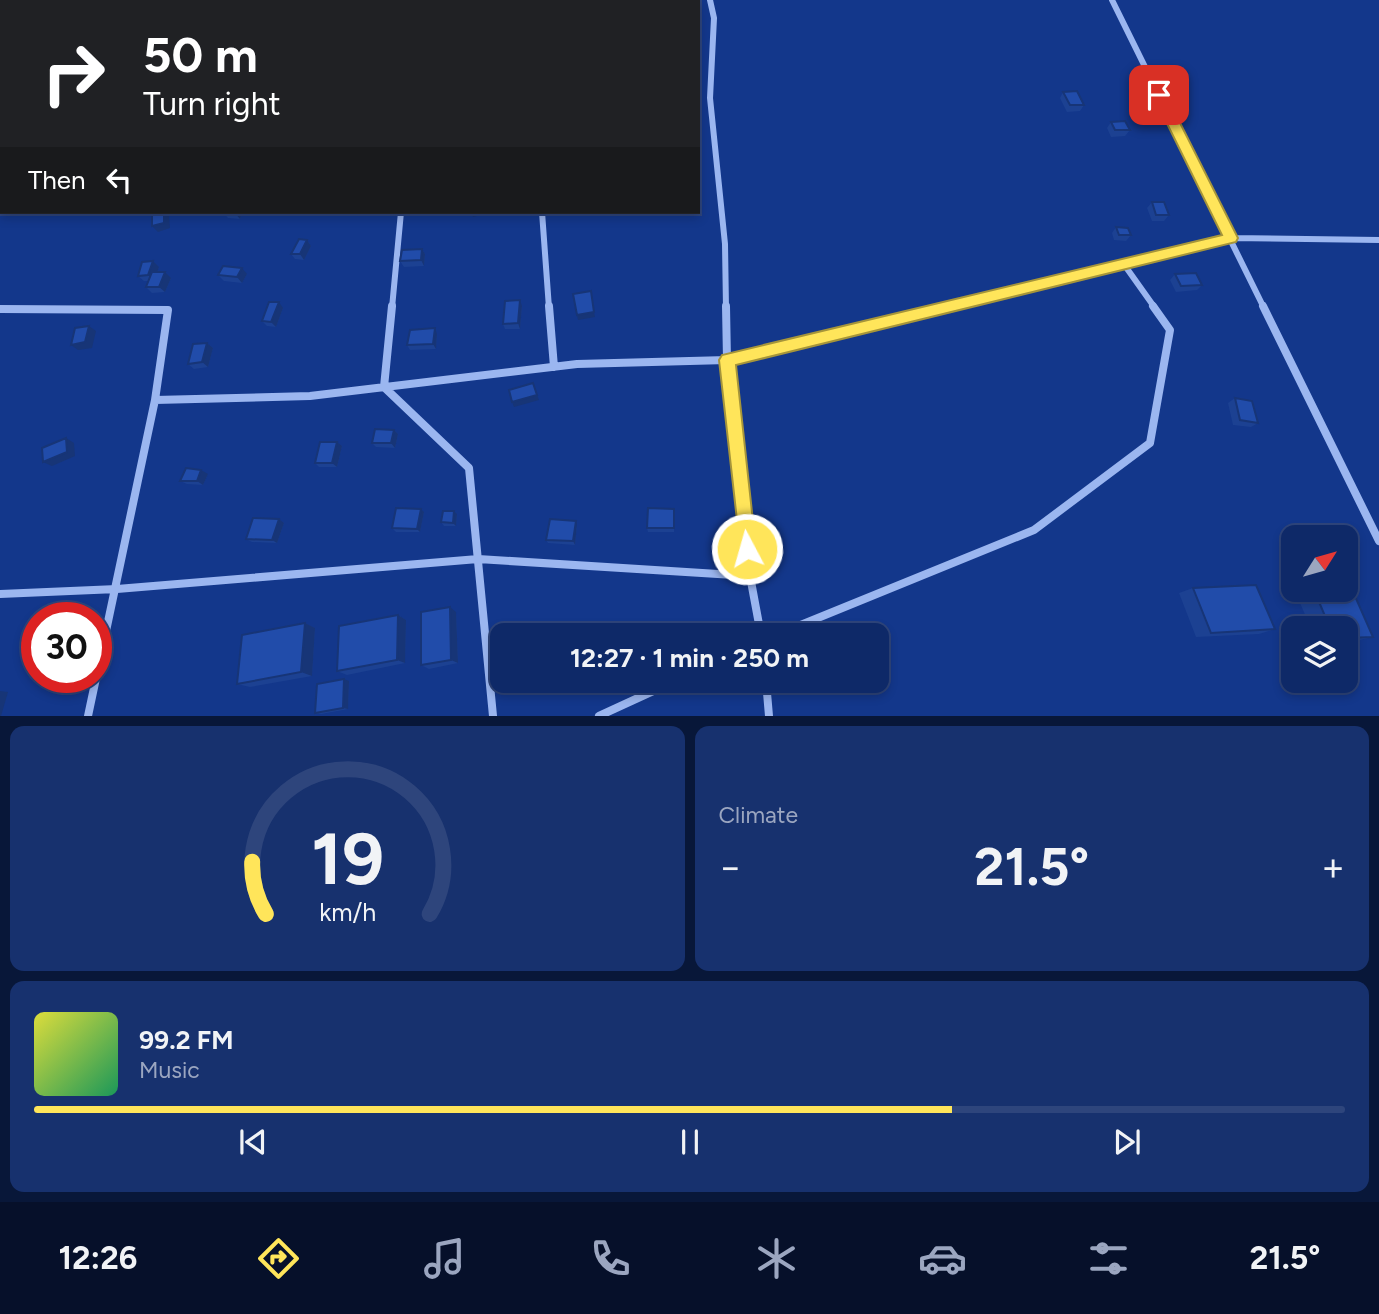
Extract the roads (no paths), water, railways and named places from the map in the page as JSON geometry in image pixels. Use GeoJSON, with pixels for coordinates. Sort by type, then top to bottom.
{"type":"FeatureCollection","features":[{"type":"Feature","properties":{"kind":"street"},"geometry":{"type":"LineString","coordinates":[[710,0],[714,18],[710,98],[725,244],[727,360],[750,576],[759,623]]}},
{"type":"Feature","properties":{"kind":"street"},"geometry":{"type":"LineString","coordinates":[[1112,0],[1379,541]]}},
{"type":"Feature","properties":{"kind":"street"},"geometry":{"type":"LineString","coordinates":[[384,387],[401,214]]}},
{"type":"Feature","properties":{"kind":"street"},"geometry":{"type":"LineString","coordinates":[[542,214],[554,367]]}},
{"type":"Feature","properties":{"kind":"street"},"geometry":{"type":"LineString","coordinates":[[155,400],[310,396],[554,367],[727,360],[1231,238],[1379,240]]}},
{"type":"Feature","properties":{"kind":"street"},"geometry":{"type":"LineString","coordinates":[[805,623],[1034,530],[1150,443],[1170,330],[1123,263]]}},
{"type":"Feature","properties":{"kind":"street"},"geometry":{"type":"LineString","coordinates":[[0,309],[168,310],[155,400],[88,716]]}},
{"type":"Feature","properties":{"kind":"street"},"geometry":{"type":"LineString","coordinates":[[384,387],[469,468],[493,716]]}},
{"type":"Feature","properties":{"kind":"street"},"geometry":{"type":"LineString","coordinates":[[0,594],[117,589],[478,559],[750,576]]}},
{"type":"Feature","properties":{"kind":"street"},"geometry":{"type":"LineString","coordinates":[[598,716],[649,693]]}},
{"type":"Feature","properties":{"kind":"street"},"geometry":{"type":"LineString","coordinates":[[767,693],[769,716]]}}]}
